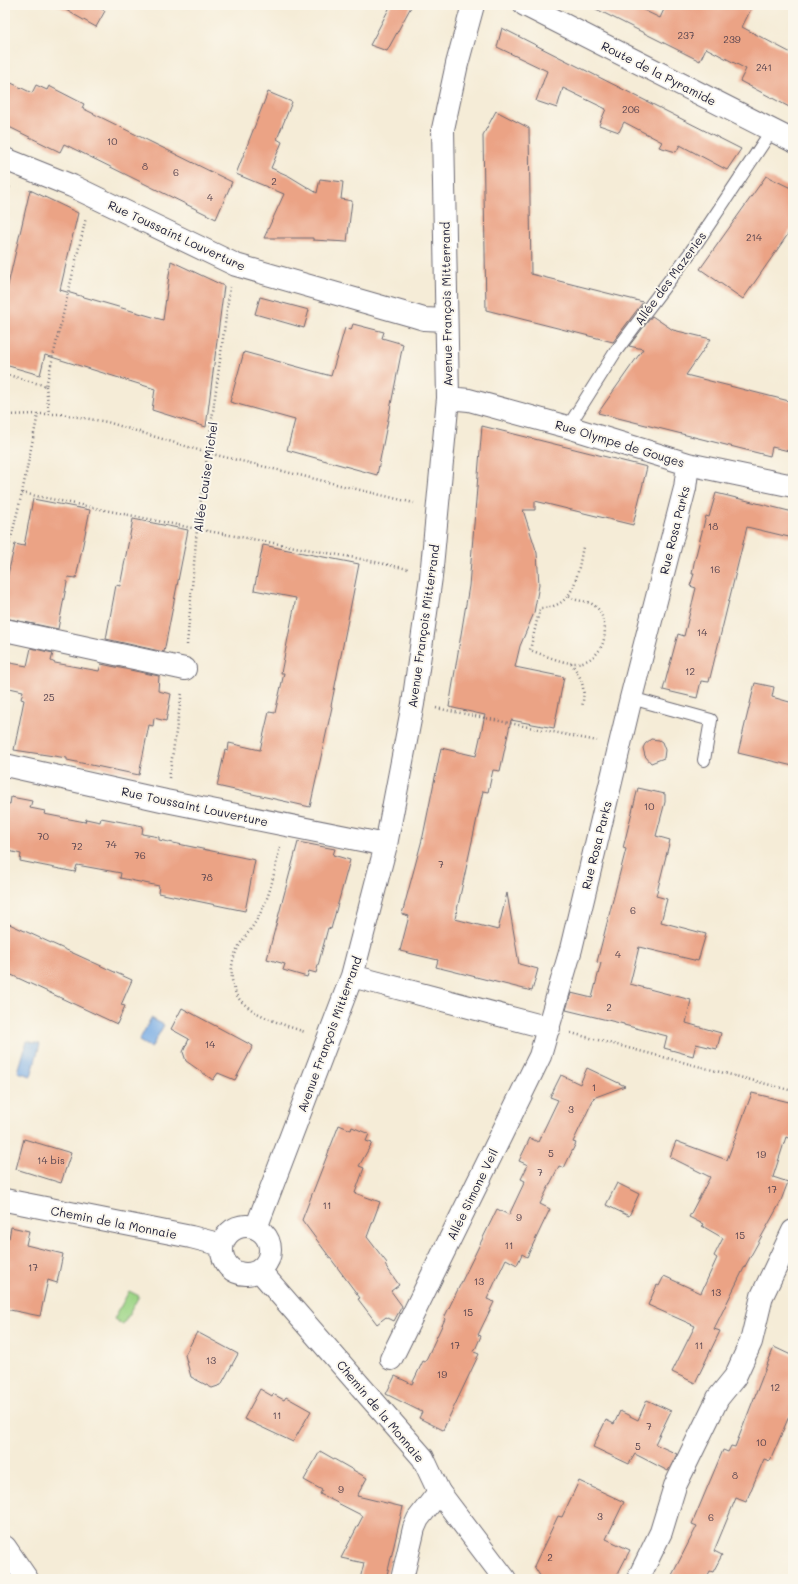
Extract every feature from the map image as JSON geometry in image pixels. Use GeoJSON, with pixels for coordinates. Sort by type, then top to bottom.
{"type":"FeatureCollection","features":[{"type":"Feature","properties":{"kind":"main road","name":"Avenue François Mitterrand"},"geometry":{"type":"LineString","coordinates":[[256,1228],[352,976],[386,845],[413,704],[431,577],[448,398],[443,129],[456,64],[473,5]]}},
{"type":"Feature","properties":{"kind":"main road","name":"Route de la Pyramide"},"geometry":{"type":"LineString","coordinates":[[525,5],[793,141]]}},
{"type":"Feature","properties":{"kind":"main road","name":"Rue Toussaint Louverture"},"geometry":{"type":"LineString","coordinates":[[5,159],[72,186],[236,265],[424,319],[446,320]]}},
{"type":"Feature","properties":{"kind":"main road","name":"Rue Olympe de Gouges"},"geometry":{"type":"LineString","coordinates":[[448,398],[469,400],[568,427],[688,464],[793,486]]}},
{"type":"Feature","properties":{"kind":"main road","name":"Rue Rosa Parks"},"geometry":{"type":"LineString","coordinates":[[549,1028],[571,949],[631,698],[685,488],[688,464]]}},
{"type":"Feature","properties":{"kind":"main road"},"geometry":{"type":"LineString","coordinates":[[5,630],[185,669]]}},
{"type":"Feature","properties":{"kind":"main road","name":"Rue Toussaint Louverture"},"geometry":{"type":"LineString","coordinates":[[5,765],[166,801],[386,845]]}},
{"type":"Feature","properties":{"kind":"main road"},"geometry":{"type":"LineString","coordinates":[[352,976],[549,1028]]}},
{"type":"Feature","properties":{"kind":"main road","name":"Allée Simone Veil"},"geometry":{"type":"LineString","coordinates":[[391,1359],[540,1056],[549,1028]]}},
{"type":"Feature","properties":{"kind":"main road","name":"Chemin de la Monnaie"},"geometry":{"type":"LineString","coordinates":[[5,1200],[191,1237],[222,1245]]}},
{"type":"Feature","properties":{"kind":"main road"},"geometry":{"type":"LineString","coordinates":[[249,1225],[256,1228],[263,1232],[267,1237],[270,1252],[265,1265],[252,1273],[244,1274],[236,1272],[229,1268],[224,1261],[222,1245],[224,1238],[235,1228],[249,1225]]}},
{"type":"Feature","properties":{"kind":"main road"},"geometry":{"type":"LineString","coordinates":[[638,1579],[661,1532],[675,1486],[718,1398],[735,1377],[751,1342],[762,1296],[793,1231]]}},
{"type":"Feature","properties":{"kind":"main road","name":"Chemin de la Monnaie"},"geometry":{"type":"LineString","coordinates":[[259,1270],[423,1458],[438,1492],[505,1579]]}},
{"type":"Feature","properties":{"kind":"main road"},"geometry":{"type":"LineString","coordinates":[[402,1579],[414,1528],[418,1519],[438,1492]]}},
{"type":"Feature","properties":{"kind":"main road"},"geometry":{"type":"LineString","coordinates":[[5,1546],[27,1579]]}},
{"type":"Feature","properties":{"kind":"lane","name":"Allée des Mazeries"},"geometry":{"type":"LineString","coordinates":[[568,427],[616,351],[690,253],[772,130]]}},
{"type":"Feature","properties":{"kind":"lane"},"geometry":{"type":"LineString","coordinates":[[631,698],[711,720],[704,760]]}},
{"type":"Feature","properties":{"kind":"path"},"geometry":{"type":"LineString","coordinates":[[50,414],[46,386],[87,214]]}},
{"type":"Feature","properties":{"kind":"path","name":"Allée Louise Michel"},"geometry":{"type":"LineString","coordinates":[[166,801],[185,669],[197,529],[231,285]]}},
{"type":"Feature","properties":{"kind":"path"},"geometry":{"type":"LineString","coordinates":[[5,374],[46,386]]}},
{"type":"Feature","properties":{"kind":"path"},"geometry":{"type":"LineString","coordinates":[[5,563],[22,492],[38,414]]}},
{"type":"Feature","properties":{"kind":"path"},"geometry":{"type":"LineString","coordinates":[[5,415],[61,414],[106,422],[208,453],[414,503]]}},
{"type":"Feature","properties":{"kind":"path"},"geometry":{"type":"LineString","coordinates":[[22,492],[197,529],[408,569]]}},
{"type":"Feature","properties":{"kind":"path"},"geometry":{"type":"LineString","coordinates":[[569,596],[573,600],[586,601],[596,606],[600,612],[606,632],[604,642],[597,654],[581,662],[571,663],[530,650],[540,608],[556,606],[569,596],[573,588],[583,547]]}},
{"type":"Feature","properties":{"kind":"path"},"geometry":{"type":"LineString","coordinates":[[571,663],[580,676],[585,695],[582,707]]}},
{"type":"Feature","properties":{"kind":"path"},"geometry":{"type":"LineString","coordinates":[[435,708],[620,745]]}},
{"type":"Feature","properties":{"kind":"path"},"geometry":{"type":"LineString","coordinates":[[281,842],[267,900],[257,920],[239,945],[232,964],[232,977],[240,1001],[285,1026],[304,1032]]}},
{"type":"Feature","properties":{"kind":"path"},"geometry":{"type":"LineString","coordinates":[[549,1028],[793,1091]]}},
{"type":"Feature","properties":{"kind":"green space"},"geometry":{"type":"Polygon","coordinates":[[[129,1291],[139,1296],[123,1325],[114,1319],[129,1291]]]}},
{"type":"Feature","properties":{"kind":"water"},"geometry":{"type":"Polygon","coordinates":[[[151,1018],[164,1025],[151,1048],[139,1041],[151,1018]]]}},
{"type":"Feature","properties":{"kind":"water"},"geometry":{"type":"Polygon","coordinates":[[[27,1041],[40,1044],[31,1076],[18,1072],[27,1041]]]}},
{"type":"Feature","properties":{"kind":"building"},"geometry":{"type":"Polygon","coordinates":[[[57,5],[95,5],[105,11],[96,27],[57,5]]]}},
{"type":"Feature","properties":{"kind":"building"},"geometry":{"type":"Polygon","coordinates":[[[391,5],[412,5],[387,51],[370,45],[391,5]]]}},
{"type":"Feature","properties":{"kind":"building"},"geometry":{"type":"Polygon","coordinates":[[[588,5],[633,5],[660,18],[666,5],[753,5],[742,27],[793,54],[793,109],[740,81],[746,69],[706,48],[700,61],[588,5]]]}},
{"type":"Feature","properties":{"kind":"building"},"geometry":{"type":"Polygon","coordinates":[[[502,28],[741,149],[727,170],[680,145],[676,152],[659,147],[662,142],[624,122],[619,132],[599,125],[606,109],[563,88],[557,108],[536,101],[547,71],[497,47],[502,28]]]}},
{"type":"Feature","properties":{"kind":"building"},"geometry":{"type":"Polygon","coordinates":[[[5,80],[32,93],[36,85],[47,90],[49,86],[84,104],[82,108],[232,182],[216,219],[64,144],[60,152],[5,125],[5,80]]]}},
{"type":"Feature","properties":{"kind":"building"},"geometry":{"type":"Polygon","coordinates":[[[268,92],[292,102],[277,139],[282,142],[271,168],[289,176],[317,193],[320,179],[343,182],[341,199],[352,201],[347,242],[313,240],[313,238],[264,238],[284,194],[236,174],[268,92]]]}},
{"type":"Feature","properties":{"kind":"building"},"geometry":{"type":"Polygon","coordinates":[[[496,111],[529,128],[531,274],[643,302],[613,342],[486,310],[483,135],[496,111]]]}},
{"type":"Feature","properties":{"kind":"building"},"geometry":{"type":"Polygon","coordinates":[[[766,176],[793,189],[793,227],[743,299],[700,269],[766,176]]]}},
{"type":"Feature","properties":{"kind":"building"},"geometry":{"type":"Polygon","coordinates":[[[30,190],[78,213],[60,290],[163,320],[171,261],[224,286],[206,427],[152,410],[155,389],[45,355],[40,375],[5,365],[5,298],[30,190]]]}},
{"type":"Feature","properties":{"kind":"building"},"geometry":{"type":"Polygon","coordinates":[[[260,297],[309,310],[304,328],[255,314],[260,297]]]}},
{"type":"Feature","properties":{"kind":"building"},"geometry":{"type":"Polygon","coordinates":[[[652,316],[673,330],[711,339],[686,375],[793,402],[793,452],[772,447],[770,456],[598,413],[643,349],[629,346],[652,316]]]}},
{"type":"Feature","properties":{"kind":"building"},"geometry":{"type":"Polygon","coordinates":[[[353,324],[384,332],[382,338],[403,344],[377,475],[287,450],[295,420],[230,402],[244,352],[331,376],[345,328],[351,330],[353,324]]]}},
{"type":"Feature","properties":{"kind":"building"},"geometry":{"type":"Polygon","coordinates":[[[482,426],[647,467],[633,525],[535,501],[535,510],[523,510],[537,553],[539,585],[534,613],[520,646],[515,667],[564,677],[554,728],[511,720],[500,771],[493,770],[488,792],[483,791],[455,919],[498,930],[507,893],[519,964],[538,969],[532,991],[436,967],[438,960],[400,951],[409,916],[402,914],[423,836],[441,748],[476,756],[485,715],[449,707],[469,586],[482,426]]]}},
{"type":"Feature","properties":{"kind":"building"},"geometry":{"type":"Polygon","coordinates":[[[716,493],[793,512],[793,538],[747,527],[709,682],[701,681],[697,698],[663,690],[678,634],[684,636],[696,588],[690,586],[694,574],[692,574],[694,563],[706,516],[709,517],[716,493]]]}},
{"type":"Feature","properties":{"kind":"building"},"geometry":{"type":"Polygon","coordinates":[[[33,499],[90,510],[76,578],[68,577],[58,629],[5,618],[5,587],[15,544],[24,546],[33,499]]]}},
{"type":"Feature","properties":{"kind":"building"},"geometry":{"type":"Polygon","coordinates":[[[133,519],[188,530],[164,652],[106,639],[116,585],[120,586],[133,519]]]}},
{"type":"Feature","properties":{"kind":"building"},"geometry":{"type":"Polygon","coordinates":[[[263,545],[359,564],[332,707],[310,807],[217,786],[225,750],[228,751],[229,743],[260,750],[269,712],[275,713],[284,673],[281,673],[296,598],[254,590],[263,545]]]}},
{"type":"Feature","properties":{"kind":"building"},"geometry":{"type":"Polygon","coordinates":[[[31,648],[53,653],[51,661],[55,663],[99,671],[101,664],[159,676],[158,691],[171,694],[166,721],[154,718],[153,726],[149,725],[139,775],[67,760],[67,758],[14,750],[24,700],[21,699],[23,691],[5,687],[5,662],[27,666],[31,648]]]}},
{"type":"Feature","properties":{"kind":"building"},"geometry":{"type":"Polygon","coordinates":[[[755,683],[774,687],[772,697],[793,703],[793,766],[738,753],[755,683]]]}},
{"type":"Feature","properties":{"kind":"building"},"geometry":{"type":"Polygon","coordinates":[[[651,739],[662,742],[665,750],[664,758],[651,763],[645,756],[643,748],[651,739]]]}},
{"type":"Feature","properties":{"kind":"building"},"geometry":{"type":"Polygon","coordinates":[[[638,788],[665,794],[665,802],[656,836],[670,840],[656,896],[667,899],[661,922],[706,934],[698,961],[639,947],[630,984],[691,1000],[686,1023],[721,1033],[717,1049],[696,1044],[693,1056],[664,1048],[667,1036],[566,1010],[571,993],[592,998],[601,963],[597,962],[626,849],[623,848],[638,788]]]}},
{"type":"Feature","properties":{"kind":"building"},"geometry":{"type":"Polygon","coordinates":[[[11,797],[32,801],[30,808],[45,811],[44,814],[85,822],[86,819],[100,822],[101,818],[143,826],[142,834],[159,837],[159,840],[255,860],[245,911],[158,893],[159,886],[120,878],[121,873],[77,865],[75,872],[20,861],[21,854],[5,850],[5,803],[10,804],[11,797]]]}},
{"type":"Feature","properties":{"kind":"building"},"geometry":{"type":"Polygon","coordinates":[[[298,842],[335,849],[333,855],[350,860],[331,929],[328,928],[316,973],[309,971],[307,977],[283,970],[285,964],[267,959],[298,842]]]}},
{"type":"Feature","properties":{"kind":"building"},"geometry":{"type":"Polygon","coordinates":[[[5,922],[132,980],[121,1005],[125,1006],[117,1024],[5,972],[5,922]]]}},
{"type":"Feature","properties":{"kind":"building"},"geometry":{"type":"Polygon","coordinates":[[[182,1008],[253,1046],[235,1080],[218,1073],[213,1080],[186,1061],[183,1052],[189,1039],[171,1029],[182,1008]]]}},
{"type":"Feature","properties":{"kind":"building"},"geometry":{"type":"Polygon","coordinates":[[[587,1068],[625,1086],[593,1098],[573,1142],[576,1143],[564,1168],[559,1166],[540,1204],[550,1209],[527,1257],[522,1254],[517,1265],[506,1259],[487,1299],[494,1302],[478,1335],[481,1336],[474,1352],[479,1354],[443,1430],[419,1418],[422,1412],[386,1394],[395,1376],[412,1384],[423,1361],[425,1362],[445,1319],[444,1318],[497,1209],[509,1215],[525,1181],[521,1179],[528,1165],[519,1161],[530,1138],[538,1142],[558,1100],[550,1097],[561,1075],[580,1084],[587,1068]]]}},
{"type":"Feature","properties":{"kind":"building"},"geometry":{"type":"Polygon","coordinates":[[[752,1093],[793,1103],[793,1139],[786,1137],[773,1177],[788,1182],[780,1203],[743,1270],[714,1329],[720,1331],[695,1383],[672,1372],[695,1326],[648,1305],[657,1285],[659,1286],[664,1276],[701,1293],[717,1258],[714,1256],[723,1238],[702,1226],[703,1224],[689,1217],[710,1177],[670,1157],[676,1141],[727,1160],[752,1093]]]}},
{"type":"Feature","properties":{"kind":"building"},"geometry":{"type":"Polygon","coordinates":[[[339,1125],[351,1130],[352,1127],[369,1134],[366,1141],[372,1143],[359,1166],[364,1168],[355,1193],[380,1202],[367,1237],[387,1263],[385,1265],[399,1285],[391,1291],[402,1306],[394,1321],[386,1317],[377,1324],[358,1299],[360,1298],[302,1220],[339,1125]]]}},
{"type":"Feature","properties":{"kind":"building"},"geometry":{"type":"Polygon","coordinates":[[[24,1139],[71,1153],[61,1183],[16,1169],[24,1139]]]}},
{"type":"Feature","properties":{"kind":"building"},"geometry":{"type":"Polygon","coordinates":[[[617,1183],[639,1194],[629,1216],[606,1205],[617,1183]]]}},
{"type":"Feature","properties":{"kind":"building"},"geometry":{"type":"Polygon","coordinates":[[[11,1227],[29,1231],[26,1245],[63,1254],[57,1283],[48,1280],[40,1316],[5,1309],[5,1238],[9,1238],[11,1227]]]}},
{"type":"Feature","properties":{"kind":"building"},"geometry":{"type":"Polygon","coordinates":[[[197,1332],[238,1354],[221,1385],[212,1388],[191,1377],[185,1355],[197,1332]]]}},
{"type":"Feature","properties":{"kind":"building"},"geometry":{"type":"Polygon","coordinates":[[[774,1347],[793,1356],[793,1407],[770,1461],[764,1459],[746,1502],[736,1498],[714,1551],[722,1555],[713,1572],[710,1571],[706,1579],[670,1579],[697,1526],[692,1524],[723,1450],[728,1452],[731,1446],[735,1447],[774,1347]]]}},
{"type":"Feature","properties":{"kind":"building"},"geometry":{"type":"Polygon","coordinates":[[[260,1389],[272,1396],[273,1394],[284,1400],[286,1397],[311,1411],[293,1442],[244,1419],[260,1389]]]}},
{"type":"Feature","properties":{"kind":"building"},"geometry":{"type":"Polygon","coordinates":[[[647,1400],[671,1411],[655,1444],[677,1454],[668,1471],[635,1454],[629,1464],[593,1447],[606,1420],[614,1424],[620,1411],[638,1420],[647,1400]]]}},
{"type":"Feature","properties":{"kind":"building"},"geometry":{"type":"Polygon","coordinates":[[[320,1451],[367,1478],[357,1496],[403,1507],[386,1579],[360,1579],[364,1563],[341,1558],[363,1516],[320,1494],[322,1490],[304,1480],[320,1451]]]}},
{"type":"Feature","properties":{"kind":"building"},"geometry":{"type":"Polygon","coordinates":[[[579,1481],[624,1502],[606,1539],[630,1550],[615,1579],[542,1579],[534,1566],[558,1516],[562,1517],[579,1481]]]}}]}
